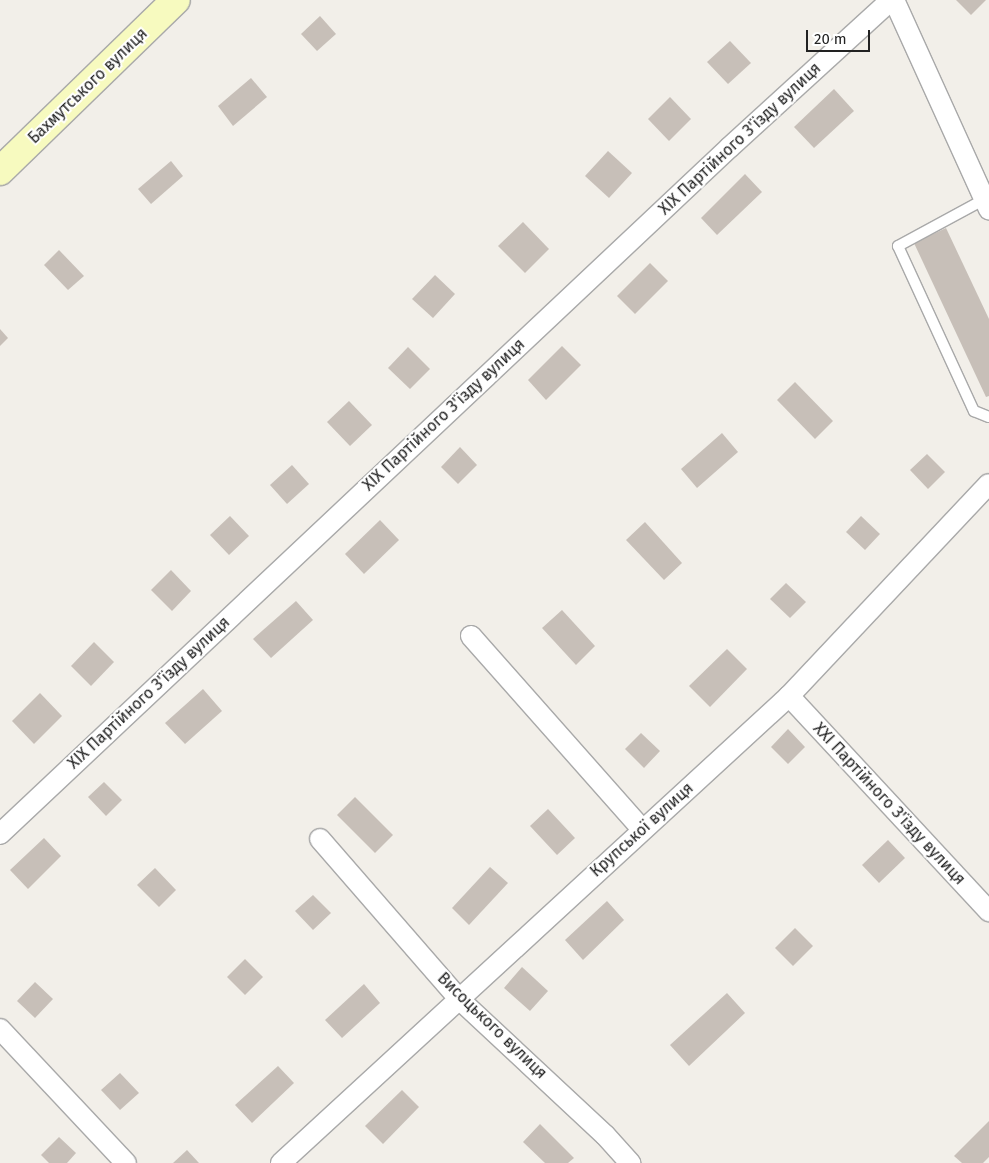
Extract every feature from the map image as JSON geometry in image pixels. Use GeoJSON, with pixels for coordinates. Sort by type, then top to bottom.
{"type":"FeatureCollection","features":[{"type":"Feature","properties":{"kind":"main road","name":"Бахмутського вулиця"},"geometry":{"type":"LineString","coordinates":[[0,171],[176,0]]}},
{"type":"Feature","properties":{"kind":"street"},"geometry":{"type":"LineString","coordinates":[[892,0],[987,204]]}},
{"type":"Feature","properties":{"kind":"street","name":"XIX Партійного З'їзду вулиця"},"geometry":{"type":"LineString","coordinates":[[0,834],[730,146],[892,0]]}},
{"type":"Feature","properties":{"kind":"street","name":"Крупської вулиця"},"geometry":{"type":"LineString","coordinates":[[281,1163],[458,998],[789,696],[989,484]]}},
{"type":"Feature","properties":{"kind":"street"},"geometry":{"type":"LineString","coordinates":[[471,636],[642,829]]}},
{"type":"Feature","properties":{"kind":"street","name":"XXI Партійного З'їзду вулиця"},"geometry":{"type":"LineString","coordinates":[[789,696],[989,911]]}},
{"type":"Feature","properties":{"kind":"street","name":"Висоцького вулиця"},"geometry":{"type":"LineString","coordinates":[[320,839],[458,998],[605,1135],[630,1163]]}},
{"type":"Feature","properties":{"kind":"street"},"geometry":{"type":"LineString","coordinates":[[0,1029],[126,1163]]}},
{"type":"Feature","properties":{"kind":"lane"},"geometry":{"type":"LineString","coordinates":[[987,204],[898,246],[974,411],[989,417]]}},
{"type":"Feature","properties":{"kind":"building"},"geometry":{"type":"Polygon","coordinates":[[[956,0],[986,0],[971,15],[956,0]]]}},
{"type":"Feature","properties":{"kind":"building"},"geometry":{"type":"Polygon","coordinates":[[[320,16],[336,34],[317,51],[301,34],[320,16]]]}},
{"type":"Feature","properties":{"kind":"building"},"geometry":{"type":"Polygon","coordinates":[[[730,41],[751,63],[728,84],[707,62],[730,41]]]}},
{"type":"Feature","properties":{"kind":"building"},"geometry":{"type":"Polygon","coordinates":[[[251,78],[267,97],[233,126],[218,106],[251,78]]]}},
{"type":"Feature","properties":{"kind":"building"},"geometry":{"type":"Polygon","coordinates":[[[834,89],[854,111],[814,148],[794,127],[834,89]]]}},
{"type":"Feature","properties":{"kind":"building"},"geometry":{"type":"Polygon","coordinates":[[[670,97],[691,119],[669,141],[648,119],[670,97]]]}},
{"type":"Feature","properties":{"kind":"building"},"geometry":{"type":"Polygon","coordinates":[[[608,151],[632,173],[609,198],[585,176],[608,151]]]}},
{"type":"Feature","properties":{"kind":"building"},"geometry":{"type":"Polygon","coordinates":[[[171,161],[183,176],[151,204],[138,189],[171,161]]]}},
{"type":"Feature","properties":{"kind":"building"},"geometry":{"type":"Polygon","coordinates":[[[745,174],[762,192],[717,235],[701,218],[745,174]]]}},
{"type":"Feature","properties":{"kind":"building"},"geometry":{"type":"Polygon","coordinates":[[[523,222],[549,249],[525,273],[498,246],[523,222]]]}},
{"type":"Feature","properties":{"kind":"building"},"geometry":{"type":"Polygon","coordinates":[[[946,228],[989,319],[989,396],[986,397],[914,243],[946,228]]]}},
{"type":"Feature","properties":{"kind":"building"},"geometry":{"type":"Polygon","coordinates":[[[59,250],[84,276],[68,290],[44,265],[59,250]]]}},
{"type":"Feature","properties":{"kind":"building"},"geometry":{"type":"Polygon","coordinates":[[[650,263],[668,281],[635,314],[617,296],[650,263]]]}},
{"type":"Feature","properties":{"kind":"building"},"geometry":{"type":"Polygon","coordinates":[[[435,275],[455,294],[433,318],[412,299],[435,275]]]}},
{"type":"Feature","properties":{"kind":"building"},"geometry":{"type":"Polygon","coordinates":[[[0,329],[8,338],[0,346],[0,329]]]}},
{"type":"Feature","properties":{"kind":"building"},"geometry":{"type":"Polygon","coordinates":[[[562,346],[581,365],[546,400],[528,380],[562,346]]]}},
{"type":"Feature","properties":{"kind":"building"},"geometry":{"type":"Polygon","coordinates":[[[408,347],[430,369],[410,389],[388,368],[408,347]]]}},
{"type":"Feature","properties":{"kind":"building"},"geometry":{"type":"Polygon","coordinates":[[[795,382],[833,421],[815,439],[777,400],[795,382]]]}},
{"type":"Feature","properties":{"kind":"building"},"geometry":{"type":"Polygon","coordinates":[[[349,401],[372,425],[350,446],[327,422],[349,401]]]}},
{"type":"Feature","properties":{"kind":"building"},"geometry":{"type":"Polygon","coordinates":[[[722,433],[738,452],[697,488],[681,469],[722,433]]]}},
{"type":"Feature","properties":{"kind":"building"},"geometry":{"type":"Polygon","coordinates":[[[460,447],[477,465],[458,484],[441,467],[460,447]]]}},
{"type":"Feature","properties":{"kind":"building"},"geometry":{"type":"Polygon","coordinates":[[[927,454],[945,472],[928,489],[910,470],[927,454]]]}},
{"type":"Feature","properties":{"kind":"building"},"geometry":{"type":"Polygon","coordinates":[[[292,465],[309,484],[287,504],[270,485],[292,465]]]}},
{"type":"Feature","properties":{"kind":"building"},"geometry":{"type":"Polygon","coordinates":[[[230,516],[249,536],[229,555],[210,535],[230,516]]]}},
{"type":"Feature","properties":{"kind":"building"},"geometry":{"type":"Polygon","coordinates":[[[861,516],[880,534],[865,550],[846,532],[861,516]]]}},
{"type":"Feature","properties":{"kind":"building"},"geometry":{"type":"Polygon","coordinates":[[[380,520],[399,540],[364,574],[345,554],[380,520]]]}},
{"type":"Feature","properties":{"kind":"building"},"geometry":{"type":"Polygon","coordinates":[[[645,522],[682,563],[664,580],[626,540],[645,522]]]}},
{"type":"Feature","properties":{"kind":"building"},"geometry":{"type":"Polygon","coordinates":[[[171,570],[191,591],[172,611],[151,590],[171,570]]]}},
{"type":"Feature","properties":{"kind":"building"},"geometry":{"type":"Polygon","coordinates":[[[786,583],[806,602],[790,618],[770,599],[786,583]]]}},
{"type":"Feature","properties":{"kind":"building"},"geometry":{"type":"Polygon","coordinates":[[[296,601],[313,620],[271,658],[253,639],[296,601]]]}},
{"type":"Feature","properties":{"kind":"building"},"geometry":{"type":"Polygon","coordinates":[[[562,610],[595,646],[576,665],[542,628],[562,610]]]}},
{"type":"Feature","properties":{"kind":"building"},"geometry":{"type":"Polygon","coordinates":[[[94,642],[114,662],[91,686],[71,666],[94,642]]]}},
{"type":"Feature","properties":{"kind":"building"},"geometry":{"type":"Polygon","coordinates":[[[727,649],[747,669],[710,707],[689,686],[727,649]]]}},
{"type":"Feature","properties":{"kind":"building"},"geometry":{"type":"Polygon","coordinates":[[[203,689],[222,711],[185,744],[165,723],[203,689]]]}},
{"type":"Feature","properties":{"kind":"building"},"geometry":{"type":"Polygon","coordinates":[[[40,693],[62,716],[34,744],[12,721],[40,693]]]}},
{"type":"Feature","properties":{"kind":"building"},"geometry":{"type":"Polygon","coordinates":[[[788,729],[805,747],[788,764],[771,747],[788,729]]]}},
{"type":"Feature","properties":{"kind":"building"},"geometry":{"type":"Polygon","coordinates":[[[641,733],[660,751],[644,768],[625,749],[641,733]]]}},
{"type":"Feature","properties":{"kind":"building"},"geometry":{"type":"Polygon","coordinates":[[[104,782],[122,800],[106,816],[88,797],[104,782]]]}},
{"type":"Feature","properties":{"kind":"building"},"geometry":{"type":"Polygon","coordinates":[[[355,797],[393,835],[375,853],[337,815],[355,797]]]}},
{"type":"Feature","properties":{"kind":"building"},"geometry":{"type":"Polygon","coordinates":[[[548,809],[575,838],[557,855],[530,826],[548,809]]]}},
{"type":"Feature","properties":{"kind":"building"},"geometry":{"type":"Polygon","coordinates":[[[44,838],[61,856],[28,889],[10,870],[44,838]]]}},
{"type":"Feature","properties":{"kind":"building"},"geometry":{"type":"Polygon","coordinates":[[[888,840],[905,858],[879,883],[862,865],[888,840]]]}},
{"type":"Feature","properties":{"kind":"building"},"geometry":{"type":"Polygon","coordinates":[[[490,867],[508,883],[469,925],[452,908],[490,867]]]}},
{"type":"Feature","properties":{"kind":"building"},"geometry":{"type":"Polygon","coordinates":[[[155,868],[176,890],[159,907],[137,885],[155,868]]]}},
{"type":"Feature","properties":{"kind":"building"},"geometry":{"type":"Polygon","coordinates":[[[313,895],[331,913],[313,930],[295,911],[313,895]]]}},
{"type":"Feature","properties":{"kind":"building"},"geometry":{"type":"Polygon","coordinates":[[[607,901],[624,920],[583,960],[565,940],[607,901]]]}},
{"type":"Feature","properties":{"kind":"building"},"geometry":{"type":"Polygon","coordinates":[[[795,928],[813,946],[793,966],[775,948],[795,928]]]}},
{"type":"Feature","properties":{"kind":"building"},"geometry":{"type":"Polygon","coordinates":[[[245,959],[263,977],[245,995],[227,977],[245,959]]]}},
{"type":"Feature","properties":{"kind":"building"},"geometry":{"type":"Polygon","coordinates":[[[522,967],[548,991],[530,1011],[504,988],[522,967]]]}},
{"type":"Feature","properties":{"kind":"building"},"geometry":{"type":"Polygon","coordinates":[[[35,982],[53,999],[35,1018],[17,1001],[35,982]]]}},
{"type":"Feature","properties":{"kind":"building"},"geometry":{"type":"Polygon","coordinates":[[[364,984],[380,1003],[342,1038],[325,1020],[364,984]]]}},
{"type":"Feature","properties":{"kind":"building"},"geometry":{"type":"Polygon","coordinates":[[[727,993],[745,1013],[689,1066],[670,1045],[727,993]]]}},
{"type":"Feature","properties":{"kind":"building"},"geometry":{"type":"Polygon","coordinates":[[[278,1066],[294,1083],[252,1123],[235,1105],[278,1066]]]}},
{"type":"Feature","properties":{"kind":"building"},"geometry":{"type":"Polygon","coordinates":[[[120,1073],[139,1093],[120,1110],[101,1090],[120,1073]]]}},
{"type":"Feature","properties":{"kind":"building"},"geometry":{"type":"Polygon","coordinates":[[[402,1090],[419,1107],[383,1144],[365,1126],[402,1090]]]}},
{"type":"Feature","properties":{"kind":"building"},"geometry":{"type":"Polygon","coordinates":[[[989,1121],[989,1157],[983,1163],[962,1163],[954,1156],[989,1121]]]}},
{"type":"Feature","properties":{"kind":"building"},"geometry":{"type":"Polygon","coordinates":[[[540,1124],[574,1158],[568,1163],[545,1163],[523,1142],[540,1124]]]}},
{"type":"Feature","properties":{"kind":"building"},"geometry":{"type":"Polygon","coordinates":[[[59,1137],[76,1153],[67,1163],[49,1163],[41,1155],[59,1137]]]}},
{"type":"Feature","properties":{"kind":"building"},"geometry":{"type":"Polygon","coordinates":[[[187,1150],[199,1163],[173,1163],[187,1150]]]}}]}
